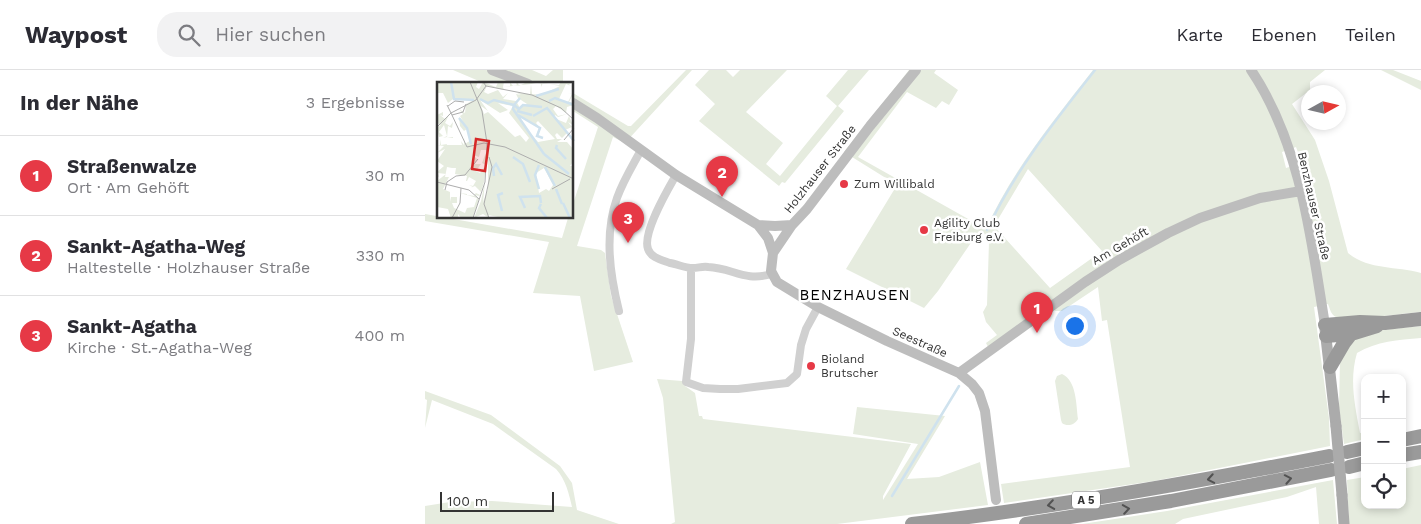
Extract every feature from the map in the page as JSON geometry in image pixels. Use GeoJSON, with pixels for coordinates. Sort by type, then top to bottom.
{"type":"FeatureCollection","features":[{"type":"Feature","properties":{"kind":"highway"},"geometry":{"type":"LineString","coordinates":[[1325,331],[1360,322],[1385,323],[1421,319]]}},
{"type":"Feature","properties":{"kind":"highway"},"geometry":{"type":"LineString","coordinates":[[1325,331],[1351,334],[1385,323]]}},
{"type":"Feature","properties":{"kind":"highway"},"geometry":{"type":"LineString","coordinates":[[1330,367],[1351,334]]}},
{"type":"Feature","properties":{"kind":"highway"},"geometry":{"type":"LineString","coordinates":[[1406,439],[1421,436]]}},
{"type":"Feature","properties":{"kind":"highway"},"geometry":{"type":"LineString","coordinates":[[1347,452],[1361,449]]}},
{"type":"Feature","properties":{"kind":"highway"},"geometry":{"type":"LineString","coordinates":[[1406,455],[1421,452]]}},
{"type":"Feature","properties":{"kind":"highway","name":"A 5"},"geometry":{"type":"LineString","coordinates":[[912,524],[1023,510],[1157,489],[1329,456]]}},
{"type":"Feature","properties":{"kind":"highway"},"geometry":{"type":"LineString","coordinates":[[1349,466],[1361,464]]}},
{"type":"Feature","properties":{"kind":"highway","name":"A 5"},"geometry":{"type":"LineString","coordinates":[[1026,524],[1171,501],[1331,470]]}},
{"type":"Feature","properties":{"kind":"main road"},"geometry":{"type":"LineString","coordinates":[[1325,331],[1336,426],[1344,524]]}},
{"type":"Feature","properties":{"kind":"street"},"geometry":{"type":"LineString","coordinates":[[492,70],[523,82]]}},
{"type":"Feature","properties":{"kind":"street","name":"Holzhauser Straße"},"geometry":{"type":"LineString","coordinates":[[758,225],[792,225],[807,209],[870,126],[916,70]]}},
{"type":"Feature","properties":{"kind":"street","name":"Benzhauser Straße"},"geometry":{"type":"LineString","coordinates":[[1251,70],[1262,86],[1277,117],[1294,165],[1301,191],[1325,331]]}},
{"type":"Feature","properties":{"kind":"street"},"geometry":{"type":"LineString","coordinates":[[574,104],[676,174],[758,225],[768,238],[773,253]]}},
{"type":"Feature","properties":{"kind":"street"},"geometry":{"type":"LineString","coordinates":[[619,311],[611,276],[610,234],[617,197],[641,150]]}},
{"type":"Feature","properties":{"kind":"street"},"geometry":{"type":"LineString","coordinates":[[676,174],[653,220],[647,241],[647,248],[651,255],[660,260],[691,268],[709,267],[759,278],[772,274],[773,253],[792,225]]}},
{"type":"Feature","properties":{"kind":"street","name":"Am Gehöft"},"geometry":{"type":"LineString","coordinates":[[959,373],[1085,282],[1119,260],[1168,233],[1200,218],[1260,198],[1301,191]]}},
{"type":"Feature","properties":{"kind":"street"},"geometry":{"type":"LineString","coordinates":[[691,268],[691,339],[686,382],[703,388],[738,389],[787,383],[793,379],[797,374],[801,345],[806,329],[818,306]]}},
{"type":"Feature","properties":{"kind":"street","name":"Seestraße"},"geometry":{"type":"LineString","coordinates":[[772,274],[777,282],[785,288],[818,306],[887,341],[959,373],[969,380],[979,393],[985,412],[996,500]]}},
{"type":"Feature","properties":{"kind":"street"},"geometry":{"type":"LineString","coordinates":[[969,380],[973,364]]}},
{"type":"Feature","properties":{"kind":"shaded area"},"geometry":{"type":"Polygon","coordinates":[[[453,70],[532,70],[546,76],[553,70],[563,70],[563,82],[481,82],[453,70]]]}},
{"type":"Feature","properties":{"kind":"shaded area"},"geometry":{"type":"Polygon","coordinates":[[[686,70],[692,70],[625,143],[613,137],[577,246],[601,250],[605,253],[611,296],[633,362],[594,371],[580,296],[533,293],[549,242],[425,221],[425,214],[437,216],[437,219],[454,219],[562,238],[568,219],[574,219],[574,201],[598,127],[574,112],[574,94],[631,126],[686,70]]]}},
{"type":"Feature","properties":{"kind":"shaded area"},"geometry":{"type":"Polygon","coordinates":[[[709,70],[726,70],[733,77],[740,70],[787,70],[746,112],[783,143],[766,164],[780,176],[837,106],[826,96],[848,70],[869,70],[838,106],[844,111],[785,183],[782,182],[779,186],[699,121],[715,104],[695,85],[709,70]]]}},
{"type":"Feature","properties":{"kind":"shaded area"},"geometry":{"type":"Polygon","coordinates":[[[909,70],[936,70],[934,73],[958,90],[949,105],[942,101],[936,108],[907,92],[858,157],[986,229],[1021,166],[1093,70],[1325,70],[1310,82],[1310,85],[1301,85],[1301,97],[1292,104],[1301,118],[1301,130],[1309,130],[1315,140],[1329,181],[1348,253],[1373,265],[1421,273],[1421,312],[1364,318],[1342,318],[1333,315],[1328,304],[1314,307],[1329,418],[1330,446],[1154,481],[1004,503],[1001,484],[1130,467],[1107,320],[1102,321],[1098,287],[1062,311],[1055,311],[1052,306],[988,347],[986,343],[997,335],[986,322],[983,312],[987,305],[989,242],[984,233],[979,231],[938,291],[924,308],[846,269],[897,185],[844,152],[909,70]],[[1296,147],[1282,152],[1286,168],[1302,163],[1296,147]],[[1028,169],[994,226],[1050,288],[1102,251],[1028,169]]]}},
{"type":"Feature","properties":{"kind":"shaded area"},"geometry":{"type":"Polygon","coordinates":[[[1381,70],[1393,70],[1421,81],[1421,90],[1381,70]]]}},
{"type":"Feature","properties":{"kind":"shaded area"},"geometry":{"type":"Polygon","coordinates":[[[1421,326],[1421,338],[1396,340],[1357,353],[1353,383],[1361,440],[1344,444],[1339,408],[1340,359],[1348,343],[1362,334],[1421,326]]]}},
{"type":"Feature","properties":{"kind":"shaded area"},"geometry":{"type":"Polygon","coordinates":[[[1062,374],[1071,382],[1076,400],[1078,419],[1071,425],[1062,423],[1061,420],[1055,381],[1057,376],[1062,374]]]}},
{"type":"Feature","properties":{"kind":"shaded area"},"geometry":{"type":"Polygon","coordinates":[[[657,379],[682,381],[685,386],[695,393],[699,416],[702,416],[703,419],[911,444],[883,496],[883,500],[918,444],[853,434],[857,407],[945,416],[907,479],[939,477],[980,462],[988,505],[837,524],[671,524],[675,522],[663,398],[657,379]]]}},
{"type":"Feature","properties":{"kind":"shaded area"},"geometry":{"type":"Polygon","coordinates":[[[425,391],[491,415],[560,466],[572,483],[577,510],[619,524],[425,524],[425,506],[450,502],[492,501],[572,507],[565,482],[556,469],[493,424],[432,400],[425,428],[427,400],[425,399],[425,391]]]}},
{"type":"Feature","properties":{"kind":"shaded area"},"geometry":{"type":"Polygon","coordinates":[[[1421,465],[1421,524],[1349,524],[1347,480],[1361,478],[1361,509],[1406,509],[1406,468],[1421,465]]]}},
{"type":"Feature","properties":{"kind":"shaded area"},"geometry":{"type":"Polygon","coordinates":[[[1333,480],[1337,524],[1319,524],[1316,487],[1287,497],[1183,519],[1175,524],[1082,524],[1167,511],[1333,480]]]}},
{"type":"Feature","properties":{"kind":"waterway"},"geometry":{"type":"LineString","coordinates":[[987,230],[1023,166],[1095,70]]}},
{"type":"Feature","properties":{"kind":"waterway"},"geometry":{"type":"LineString","coordinates":[[892,496],[959,386]]}},
{"type":"Feature","properties":{"kind":"place","name":"Zum Willibald"},"geometry":{"type":"Point","coordinates":[844,184]}},
{"type":"Feature","properties":{"kind":"place","name":"Sankt-Agatha-Weg"},"geometry":{"type":"Point","coordinates":[722,197]}},
{"type":"Feature","properties":{"kind":"place","name":"Agility Club Freiburg e.V."},"geometry":{"type":"Point","coordinates":[924,230]}},
{"type":"Feature","properties":{"kind":"place","name":"Sankt-Agatha"},"geometry":{"type":"Point","coordinates":[628,243]}},
{"type":"Feature","properties":{"kind":"place","name":"Straßenwalze"},"geometry":{"type":"Point","coordinates":[1037,333]}},
{"type":"Feature","properties":{"kind":"place","name":"Bioland Brutscher"},"geometry":{"type":"Point","coordinates":[811,366]}},
{"type":"Feature","properties":{"kind":"district","name":"BENZHAUSEN"},"geometry":{"type":"Point","coordinates":[855,295]}}]}
